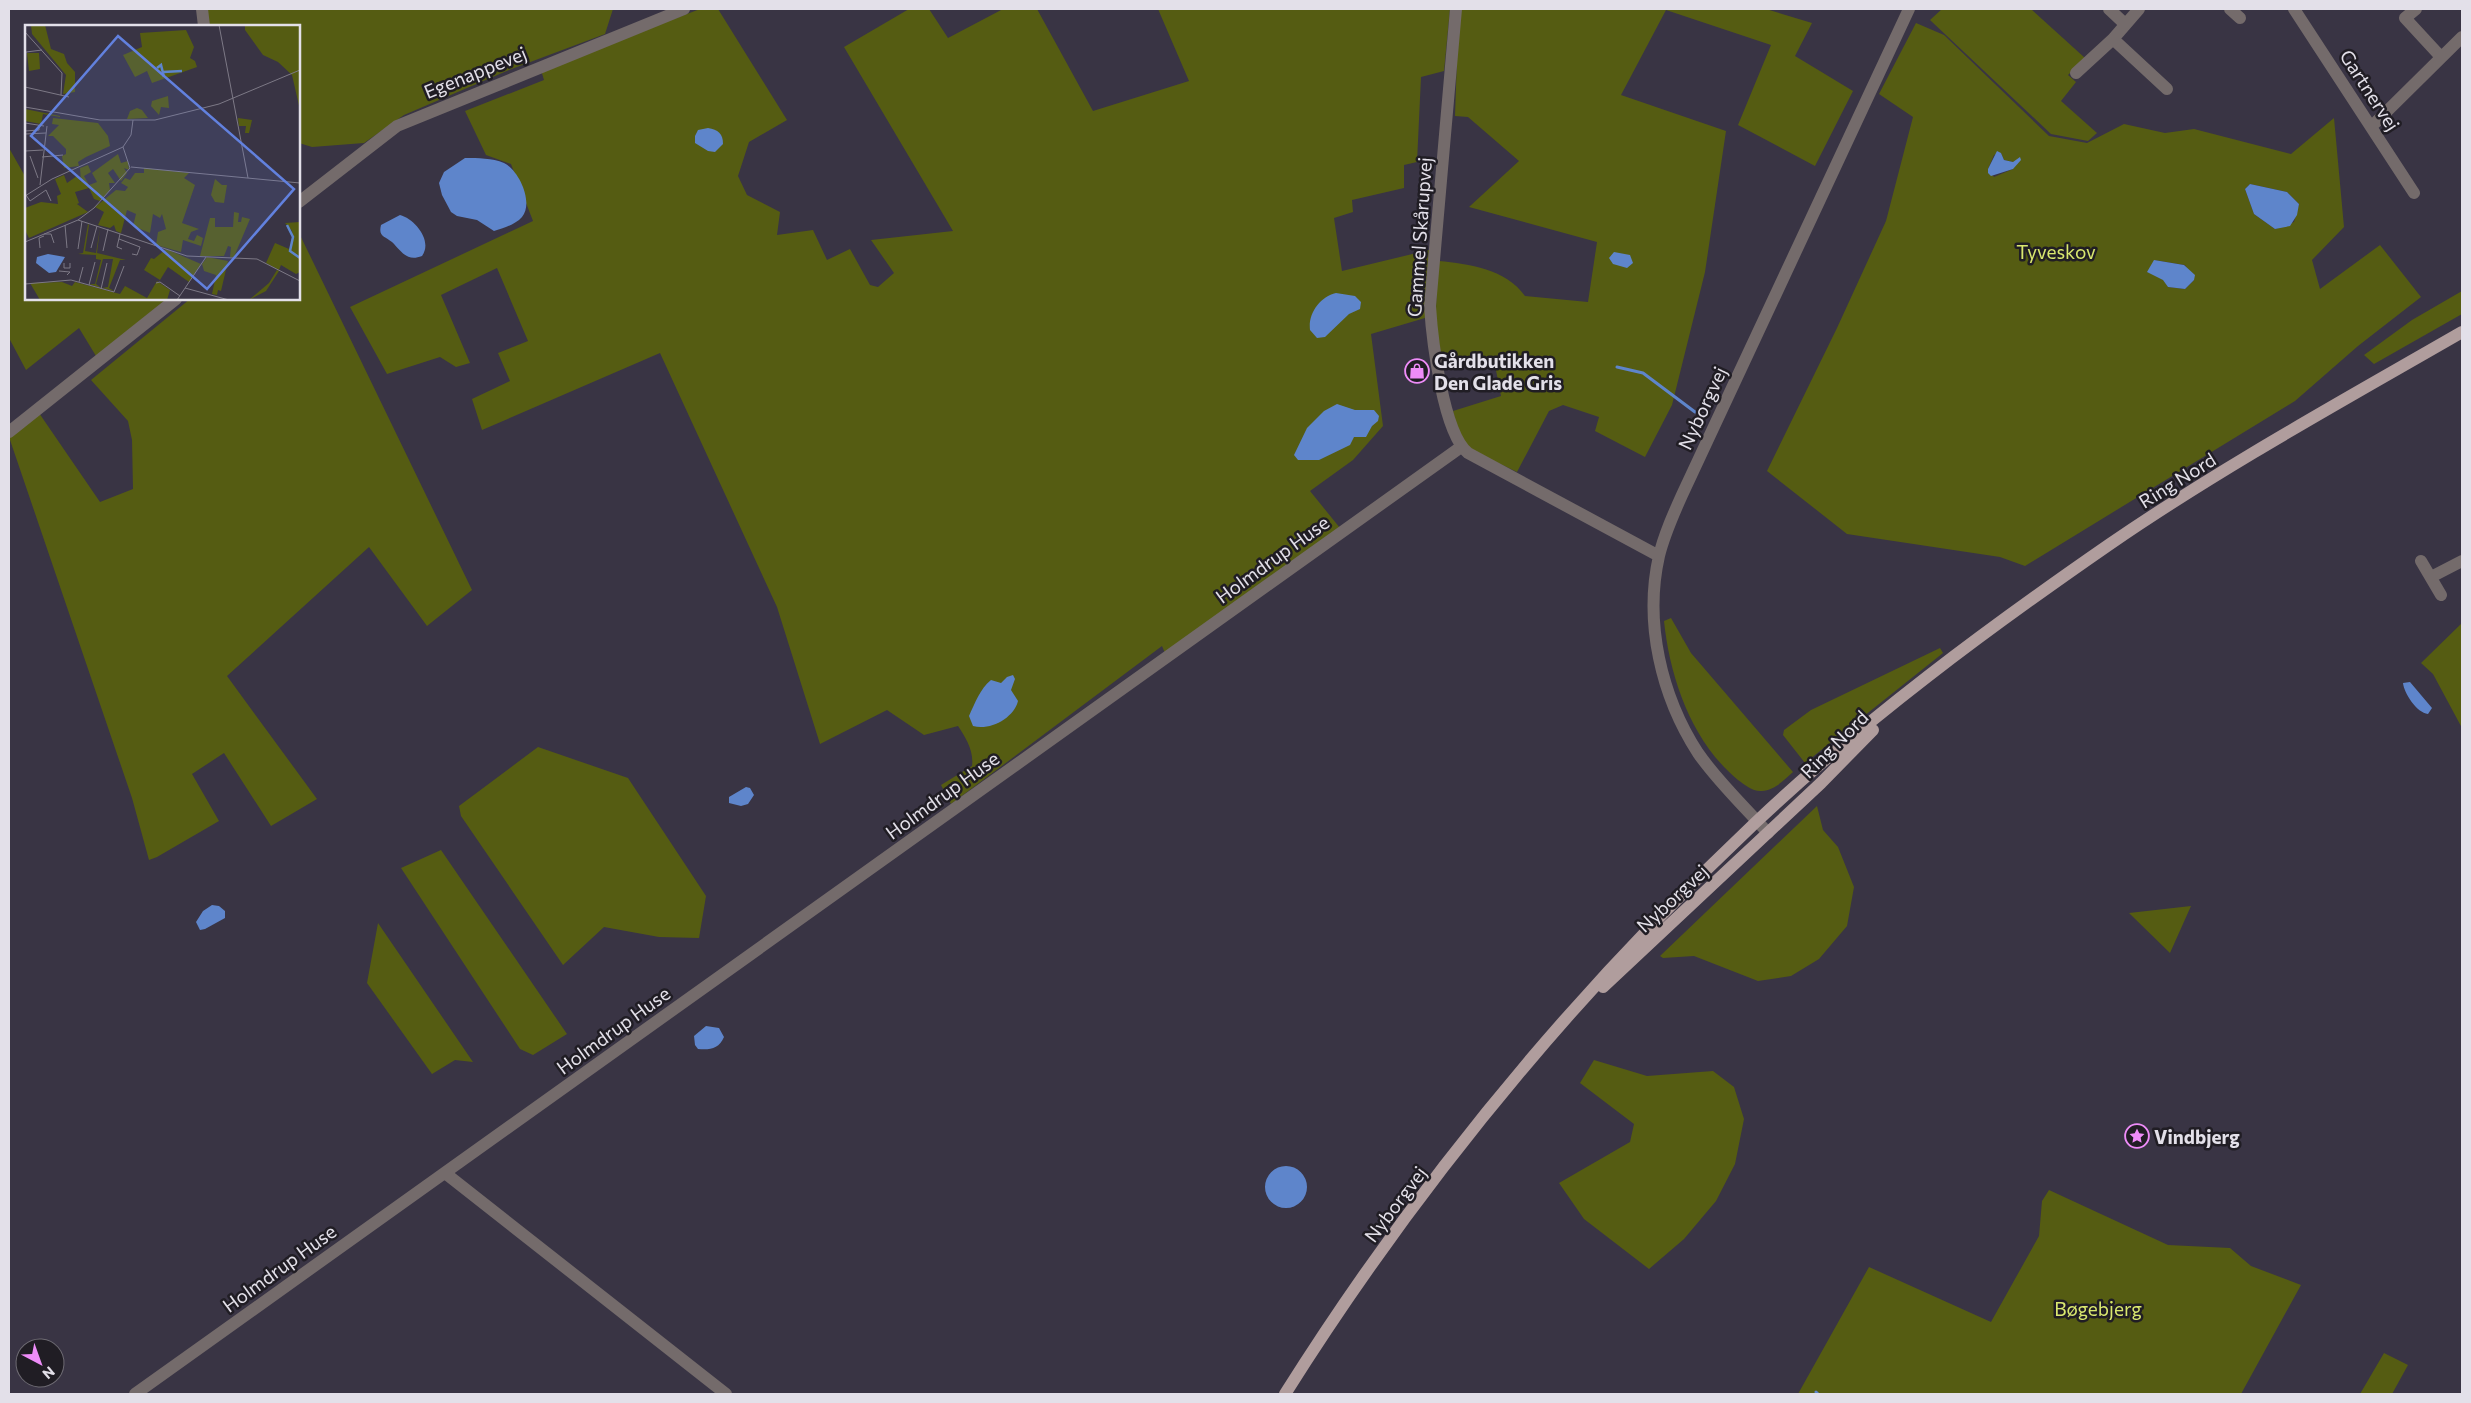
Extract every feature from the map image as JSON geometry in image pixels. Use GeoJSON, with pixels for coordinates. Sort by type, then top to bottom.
{"type":"FeatureCollection","features":[{"type":"Feature","properties":{"kind":"main road","name":"Ring Nord"},"geometry":{"type":"LineString","coordinates":[[1757,821],[1864,728],[1925,680],[2026,603],[2114,541],[2233,466],[2462,332]]}},
{"type":"Feature","properties":{"kind":"main road","name":"Ring Nord"},"geometry":{"type":"LineString","coordinates":[[1768,833],[1925,680]]}},
{"type":"Feature","properties":{"kind":"main road","name":"Nyborgvej"},"geometry":{"type":"LineString","coordinates":[[1285,1394],[1319,1340],[1402,1223],[1478,1125],[1600,979],[1757,821]]}},
{"type":"Feature","properties":{"kind":"main road","name":"Nyborgvej"},"geometry":{"type":"LineString","coordinates":[[1546,1044],[1624,967],[1675,923],[1768,833]]}},
{"type":"Feature","properties":{"kind":"street"},"geometry":{"type":"LineString","coordinates":[[202,9],[204,25]]}},
{"type":"Feature","properties":{"kind":"street","name":"Egenappevej"},"geometry":{"type":"LineString","coordinates":[[300,201],[378,139],[404,122],[684,9]]}},
{"type":"Feature","properties":{"kind":"street","name":"Gammel Skårupvej"},"geometry":{"type":"LineString","coordinates":[[1456,9],[1430,306],[1432,343],[1453,434],[1461,447]]}},
{"type":"Feature","properties":{"kind":"street","name":"Nyborgvej"},"geometry":{"type":"LineString","coordinates":[[1768,833],[1699,754],[1671,702],[1662,674],[1656,644],[1654,615],[1659,556],[1669,525],[1682,495],[1909,9]]}},
{"type":"Feature","properties":{"kind":"street"},"geometry":{"type":"LineString","coordinates":[[2109,9],[2125,24]]}},
{"type":"Feature","properties":{"kind":"street"},"geometry":{"type":"LineString","coordinates":[[2076,73],[2113,39],[2139,9]]}},
{"type":"Feature","properties":{"kind":"street"},"geometry":{"type":"LineString","coordinates":[[2230,9],[2240,18]]}},
{"type":"Feature","properties":{"kind":"street","name":"Gartnervej"},"geometry":{"type":"LineString","coordinates":[[2294,9],[2414,193]]}},
{"type":"Feature","properties":{"kind":"street"},"geometry":{"type":"LineString","coordinates":[[2416,9],[2405,18],[2441,57]]}},
{"type":"Feature","properties":{"kind":"street"},"geometry":{"type":"LineString","coordinates":[[2372,126],[2462,37]]}},
{"type":"Feature","properties":{"kind":"street"},"geometry":{"type":"LineString","coordinates":[[2113,39],[2167,89]]}},
{"type":"Feature","properties":{"kind":"street"},"geometry":{"type":"LineString","coordinates":[[9,432],[175,300]]}},
{"type":"Feature","properties":{"kind":"street"},"geometry":{"type":"LineString","coordinates":[[1461,447],[1476,457],[1659,556]]}},
{"type":"Feature","properties":{"kind":"street","name":"Holmdrup Huse"},"geometry":{"type":"LineString","coordinates":[[135,1394],[1461,447]]}},
{"type":"Feature","properties":{"kind":"street"},"geometry":{"type":"LineString","coordinates":[[2422,561],[2441,596]]}},
{"type":"Feature","properties":{"kind":"street"},"geometry":{"type":"LineString","coordinates":[[2431,577],[2462,561]]}},
{"type":"Feature","properties":{"kind":"street"},"geometry":{"type":"LineString","coordinates":[[445,1173],[726,1394]]}},
{"type":"Feature","properties":{"kind":"green space"},"geometry":{"type":"Polygon","coordinates":[[[205,9],[613,9],[605,34],[509,70],[404,115],[364,143],[312,147],[300,143],[300,25],[207,25],[205,9]]]}},
{"type":"Feature","properties":{"kind":"green space"},"geometry":{"type":"Polygon","coordinates":[[[700,9],[718,9],[787,120],[749,142],[738,176],[747,195],[780,212],[777,235],[813,230],[827,260],[850,249],[870,285],[878,287],[894,273],[871,240],[953,231],[844,47],[909,9],[929,9],[948,38],[1003,9],[1037,9],[1093,111],[1189,81],[1158,9],[1450,9],[1444,71],[1421,77],[1417,162],[1404,165],[1404,188],[1352,200],[1353,212],[1334,218],[1342,271],[1429,250],[1425,318],[1371,334],[1383,426],[1353,460],[1310,491],[1340,528],[1165,653],[1162,646],[951,804],[941,785],[972,766],[971,750],[958,726],[924,735],[887,710],[820,744],[777,607],[660,353],[482,430],[472,399],[510,381],[498,353],[528,341],[497,268],[441,295],[470,363],[456,367],[440,357],[387,374],[350,307],[533,221],[511,164],[486,155],[465,111],[544,80],[541,70],[700,9]]]}},
{"type":"Feature","properties":{"kind":"green space"},"geometry":{"type":"Polygon","coordinates":[[[1460,9],[1766,9],[1812,23],[1795,56],[1853,91],[1815,166],[1738,125],[1771,45],[1666,10],[1621,95],[1726,131],[1705,272],[1672,405],[1645,457],[1595,431],[1599,417],[1563,405],[1549,411],[1517,472],[1467,448],[1458,434],[1453,411],[1501,396],[1494,360],[1445,370],[1438,343],[1436,316],[1439,261],[1486,269],[1508,280],[1525,296],[1588,302],[1597,242],[1469,207],[1519,161],[1468,117],[1455,116],[1460,9]]]}},
{"type":"Feature","properties":{"kind":"green space"},"geometry":{"type":"Polygon","coordinates":[[[1942,9],[2031,9],[2085,58],[2068,75],[2076,82],[2061,101],[2097,133],[2088,141],[2051,134],[1930,20],[1942,9]]]}},
{"type":"Feature","properties":{"kind":"green space","name":"Tyveskov"},"geometry":{"type":"Polygon","coordinates":[[[1916,23],[1944,35],[2049,136],[2087,143],[2124,124],[2165,133],[2194,129],[2291,154],[2334,118],[2344,227],[2312,260],[2320,289],[2380,245],[2421,297],[2358,346],[2295,401],[2025,566],[2000,557],[1847,534],[1767,471],[1837,328],[1886,221],[1913,117],[1879,94],[1916,23]],[[2001,153],[1994,155],[1988,169],[1994,177],[2013,169],[2013,162],[2004,160],[2001,153]],[[2250,184],[2245,189],[2254,214],[2275,229],[2294,222],[2299,204],[2287,192],[2250,184]],[[2154,260],[2168,287],[2185,289],[2194,280],[2185,265],[2154,260]]]}},
{"type":"Feature","properties":{"kind":"green space"},"geometry":{"type":"Polygon","coordinates":[[[9,148],[25,176],[25,300],[166,300],[96,356],[79,328],[26,370],[9,338],[9,148]]]}},
{"type":"Feature","properties":{"kind":"green space"},"geometry":{"type":"Polygon","coordinates":[[[300,235],[472,590],[427,626],[369,547],[227,676],[317,799],[271,826],[224,753],[192,774],[219,821],[149,860],[132,798],[9,437],[39,413],[100,502],[133,489],[132,440],[128,421],[91,380],[189,300],[300,300],[300,235]]]}},
{"type":"Feature","properties":{"kind":"green space"},"geometry":{"type":"Polygon","coordinates":[[[2462,291],[2462,314],[2374,364],[2364,355],[2412,320],[2462,291]]]}},
{"type":"Feature","properties":{"kind":"green space"},"geometry":{"type":"Polygon","coordinates":[[[1671,618],[1691,653],[1793,772],[1775,787],[1759,791],[1749,788],[1738,780],[1722,765],[1696,728],[1678,687],[1667,643],[1664,621],[1671,618]]]}},
{"type":"Feature","properties":{"kind":"green space"},"geometry":{"type":"Polygon","coordinates":[[[2462,623],[2462,728],[2433,674],[2421,663],[2462,623]]]}},
{"type":"Feature","properties":{"kind":"green space"},"geometry":{"type":"Polygon","coordinates":[[[1940,648],[1943,653],[1805,763],[1783,735],[1784,730],[1811,710],[1940,648]]]}},
{"type":"Feature","properties":{"kind":"green space"},"geometry":{"type":"Polygon","coordinates":[[[538,747],[628,778],[706,896],[699,938],[659,937],[604,927],[563,965],[461,816],[459,806],[538,747]]]}},
{"type":"Feature","properties":{"kind":"green space"},"geometry":{"type":"Polygon","coordinates":[[[1817,806],[1823,830],[1838,847],[1854,887],[1847,926],[1819,959],[1791,976],[1758,981],[1694,956],[1663,958],[1660,956],[1817,806]]]}},
{"type":"Feature","properties":{"kind":"green space"},"geometry":{"type":"Polygon","coordinates":[[[441,850],[567,1034],[533,1055],[520,1049],[401,868],[441,850]]]}},
{"type":"Feature","properties":{"kind":"green space"},"geometry":{"type":"Polygon","coordinates":[[[2191,906],[2170,953],[2129,913],[2191,906]]]}},
{"type":"Feature","properties":{"kind":"green space"},"geometry":{"type":"Polygon","coordinates":[[[378,923],[473,1062],[455,1060],[432,1074],[367,983],[378,923]]]}},
{"type":"Feature","properties":{"kind":"green space"},"geometry":{"type":"Polygon","coordinates":[[[1594,1060],[1647,1076],[1713,1071],[1734,1087],[1744,1119],[1735,1164],[1716,1201],[1684,1239],[1649,1269],[1584,1219],[1559,1183],[1630,1142],[1634,1124],[1580,1083],[1594,1060]]]}},
{"type":"Feature","properties":{"kind":"green space","name":"Bøgebjerg"},"geometry":{"type":"Polygon","coordinates":[[[2049,1190],[2168,1245],[2230,1248],[2251,1266],[2301,1285],[2241,1394],[1798,1394],[1869,1267],[1991,1322],[2039,1236],[2042,1201],[2049,1190]]]}},
{"type":"Feature","properties":{"kind":"green space"},"geometry":{"type":"Polygon","coordinates":[[[2384,1353],[2408,1365],[2392,1394],[2360,1394],[2384,1353]]]}},
{"type":"Feature","properties":{"kind":"water"},"geometry":{"type":"Polygon","coordinates":[[[708,128],[717,131],[722,137],[723,144],[715,152],[708,151],[695,143],[695,136],[698,130],[708,128]]]}},
{"type":"Feature","properties":{"kind":"water"},"geometry":{"type":"Polygon","coordinates":[[[1997,151],[2001,153],[2004,160],[2013,162],[2020,157],[2021,160],[2013,169],[1991,176],[1988,173],[1988,169],[1997,151]]]}},
{"type":"Feature","properties":{"kind":"water"},"geometry":{"type":"Polygon","coordinates":[[[465,158],[499,161],[515,172],[526,196],[525,211],[519,220],[494,231],[477,220],[457,216],[451,212],[442,195],[439,183],[444,172],[465,158]]]}},
{"type":"Feature","properties":{"kind":"water"},"geometry":{"type":"Polygon","coordinates":[[[2250,184],[2287,192],[2299,204],[2297,215],[2290,226],[2275,229],[2254,214],[2245,189],[2250,184]]]}},
{"type":"Feature","properties":{"kind":"water"},"geometry":{"type":"Polygon","coordinates":[[[400,215],[406,217],[421,231],[425,244],[422,256],[412,258],[405,255],[381,234],[381,225],[400,215]]]}},
{"type":"Feature","properties":{"kind":"water"},"geometry":{"type":"Polygon","coordinates":[[[1614,252],[1630,255],[1633,263],[1627,268],[1613,264],[1609,258],[1614,252]]]}},
{"type":"Feature","properties":{"kind":"water"},"geometry":{"type":"Polygon","coordinates":[[[2154,260],[2184,265],[2195,275],[2194,280],[2185,289],[2168,287],[2163,280],[2147,272],[2154,260]]]}},
{"type":"Feature","properties":{"kind":"water"},"geometry":{"type":"Polygon","coordinates":[[[1336,293],[1355,296],[1361,302],[1360,309],[1349,314],[1325,337],[1317,338],[1310,330],[1313,312],[1320,302],[1336,293]]]}},
{"type":"Feature","properties":{"kind":"water"},"geometry":{"type":"Polygon","coordinates":[[[1337,404],[1355,410],[1374,410],[1379,416],[1378,421],[1372,426],[1366,437],[1354,437],[1350,445],[1319,460],[1298,460],[1294,455],[1307,428],[1324,411],[1337,404]]]}},
{"type":"Feature","properties":{"kind":"water"},"geometry":{"type":"Polygon","coordinates":[[[1013,675],[1015,679],[1011,690],[1018,701],[1012,713],[994,725],[987,727],[973,726],[969,716],[978,696],[984,688],[991,680],[1001,683],[1007,677],[1013,675]]]}},
{"type":"Feature","properties":{"kind":"water"},"geometry":{"type":"Polygon","coordinates":[[[2410,682],[2432,708],[2428,714],[2420,710],[2408,697],[2403,683],[2410,682]]]}},
{"type":"Feature","properties":{"kind":"water"},"geometry":{"type":"Polygon","coordinates":[[[746,787],[750,788],[754,795],[748,804],[741,806],[729,803],[729,797],[746,787]]]}},
{"type":"Feature","properties":{"kind":"water"},"geometry":{"type":"Polygon","coordinates":[[[212,905],[219,906],[225,911],[225,918],[200,930],[196,922],[203,911],[212,905]]]}},
{"type":"Feature","properties":{"kind":"water"},"geometry":{"type":"Polygon","coordinates":[[[706,1026],[719,1028],[724,1037],[720,1044],[714,1048],[698,1049],[695,1045],[694,1036],[706,1026]]]}},
{"type":"Feature","properties":{"kind":"water"},"geometry":{"type":"Polygon","coordinates":[[[1290,1166],[1298,1169],[1304,1175],[1307,1187],[1304,1199],[1298,1205],[1282,1208],[1274,1205],[1268,1199],[1265,1183],[1268,1175],[1274,1169],[1290,1166]]]}},
{"type":"Feature","properties":{"kind":"waterway"},"geometry":{"type":"LineString","coordinates":[[1617,367],[1643,373],[1695,412]]}},
{"type":"Feature","properties":{"kind":"place","name":"Gårdbutikken Den Glade Gris"},"geometry":{"type":"Point","coordinates":[1417,371]}},
{"type":"Feature","properties":{"kind":"place","name":"Vindbjerg"},"geometry":{"type":"Point","coordinates":[2137,1136]}}]}
